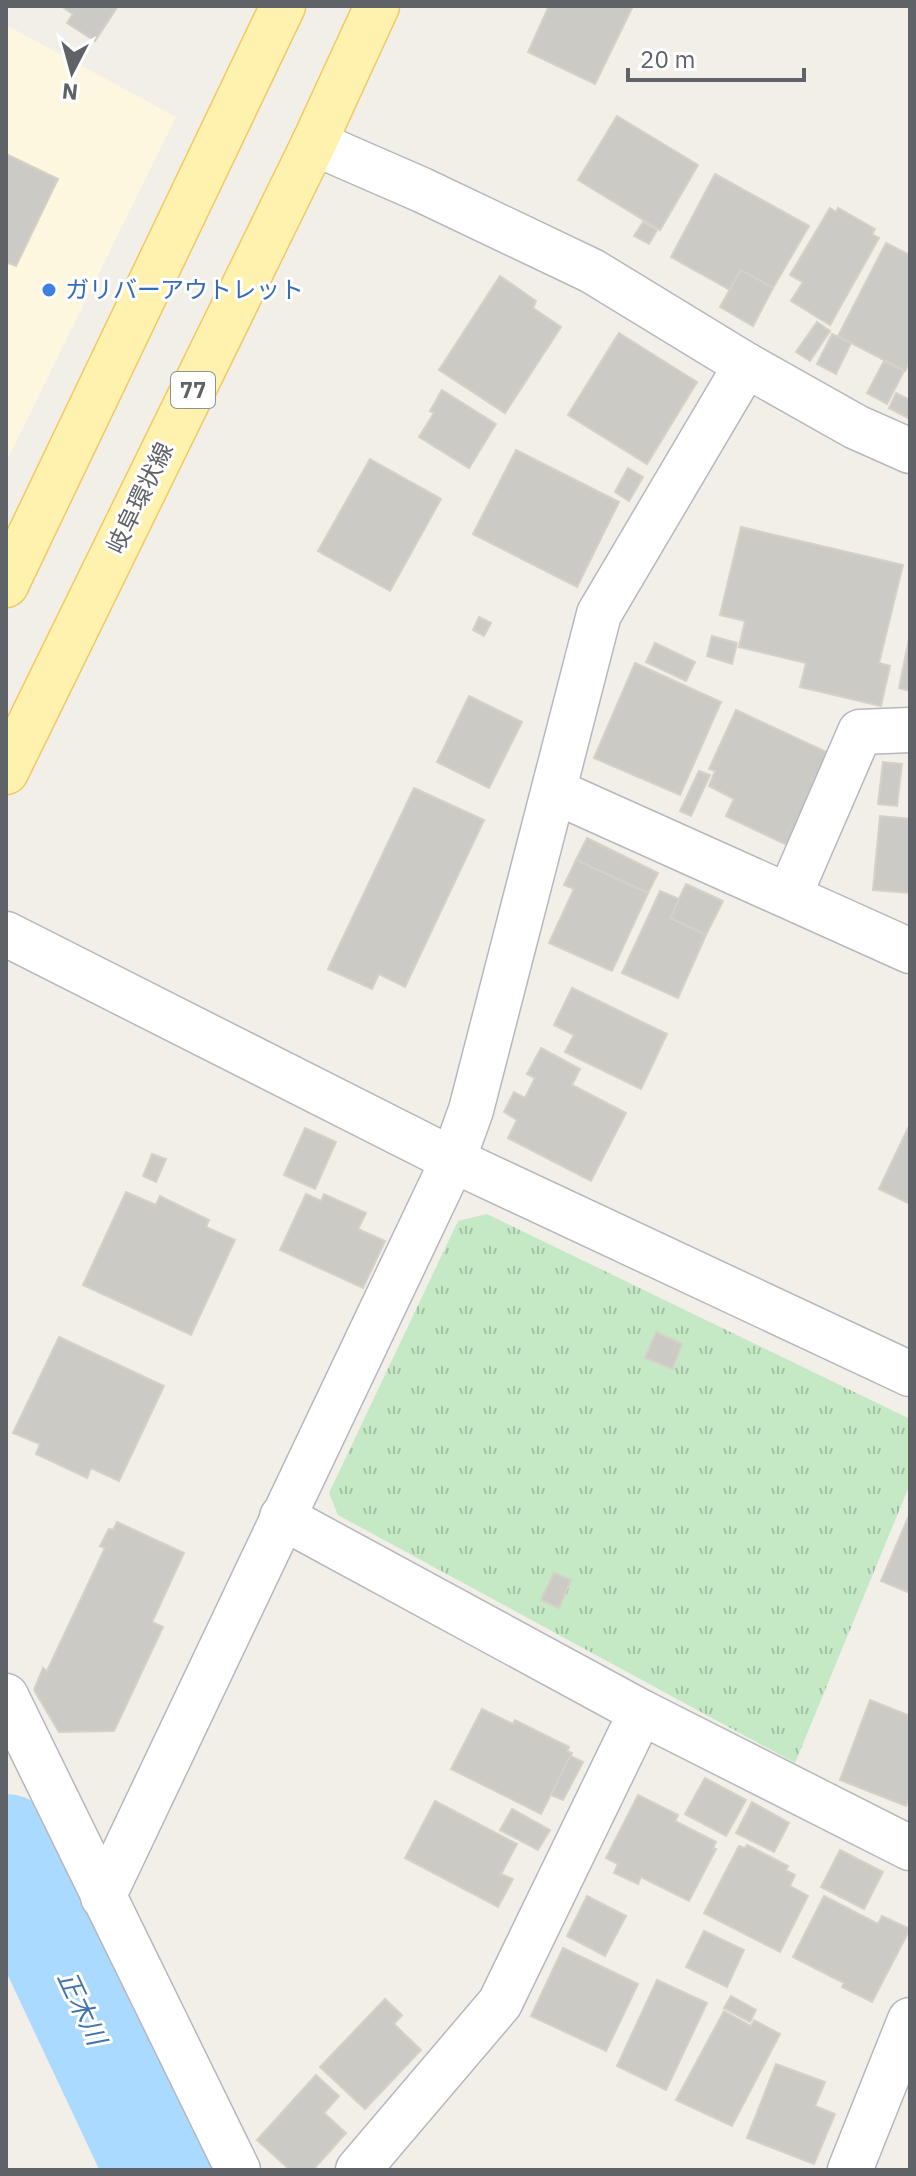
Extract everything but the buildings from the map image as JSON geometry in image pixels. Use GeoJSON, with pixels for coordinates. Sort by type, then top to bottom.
{"type":"FeatureCollection","features":[{"type":"Feature","properties":{"kind":"main road"},"geometry":{"type":"LineString","coordinates":[[6,585],[283,6]]}},
{"type":"Feature","properties":{"kind":"main road","name":"岐阜環状線"},"geometry":{"type":"LineString","coordinates":[[6,772],[314,143],[377,6]]}},
{"type":"Feature","properties":{"kind":"street"},"geometry":{"type":"LineString","coordinates":[[314,143],[422,190],[592,271],[746,365],[856,427],[910,451]]}},
{"type":"Feature","properties":{"kind":"street"},"geometry":{"type":"LineString","coordinates":[[103,1897],[453,1160],[471,1110],[599,614],[746,365]]}},
{"type":"Feature","properties":{"kind":"street"},"geometry":{"type":"LineString","coordinates":[[789,896],[860,732],[910,730]]}},
{"type":"Feature","properties":{"kind":"street"},"geometry":{"type":"LineString","coordinates":[[554,791],[910,951]]}},
{"type":"Feature","properties":{"kind":"street"},"geometry":{"type":"LineString","coordinates":[[6,934],[453,1160],[910,1374]]}},
{"type":"Feature","properties":{"kind":"street"},"geometry":{"type":"LineString","coordinates":[[282,1517],[641,1712],[910,1848]]}},
{"type":"Feature","properties":{"kind":"street"},"geometry":{"type":"LineString","coordinates":[[6,1696],[238,2170]]}},
{"type":"Feature","properties":{"kind":"street"},"geometry":{"type":"LineString","coordinates":[[358,2170],[500,2003],[641,1712]]}},
{"type":"Feature","properties":{"kind":"street"},"geometry":{"type":"LineString","coordinates":[[850,2170],[910,2020]]}},
{"type":"Feature","properties":{"kind":"shaded area","name":"ガリバーアウトレット"},"geometry":{"type":"Polygon","coordinates":[[[6,25],[176,117],[6,462],[6,25]]]}},
{"type":"Feature","properties":{"kind":"green space"},"geometry":{"type":"Polygon","coordinates":[[[487,1214],[910,1419],[910,1484],[795,1763],[338,1515],[329,1493],[458,1221],[487,1214]]]}},
{"type":"Feature","properties":{"kind":"waterway","name":"正木川"},"geometry":{"type":"LineString","coordinates":[[6,1847],[158,2170]]}},
{"type":"Feature","properties":{"kind":"place","name":"ガリバーアウトレット"},"geometry":{"type":"Point","coordinates":[49,290]}}]}
